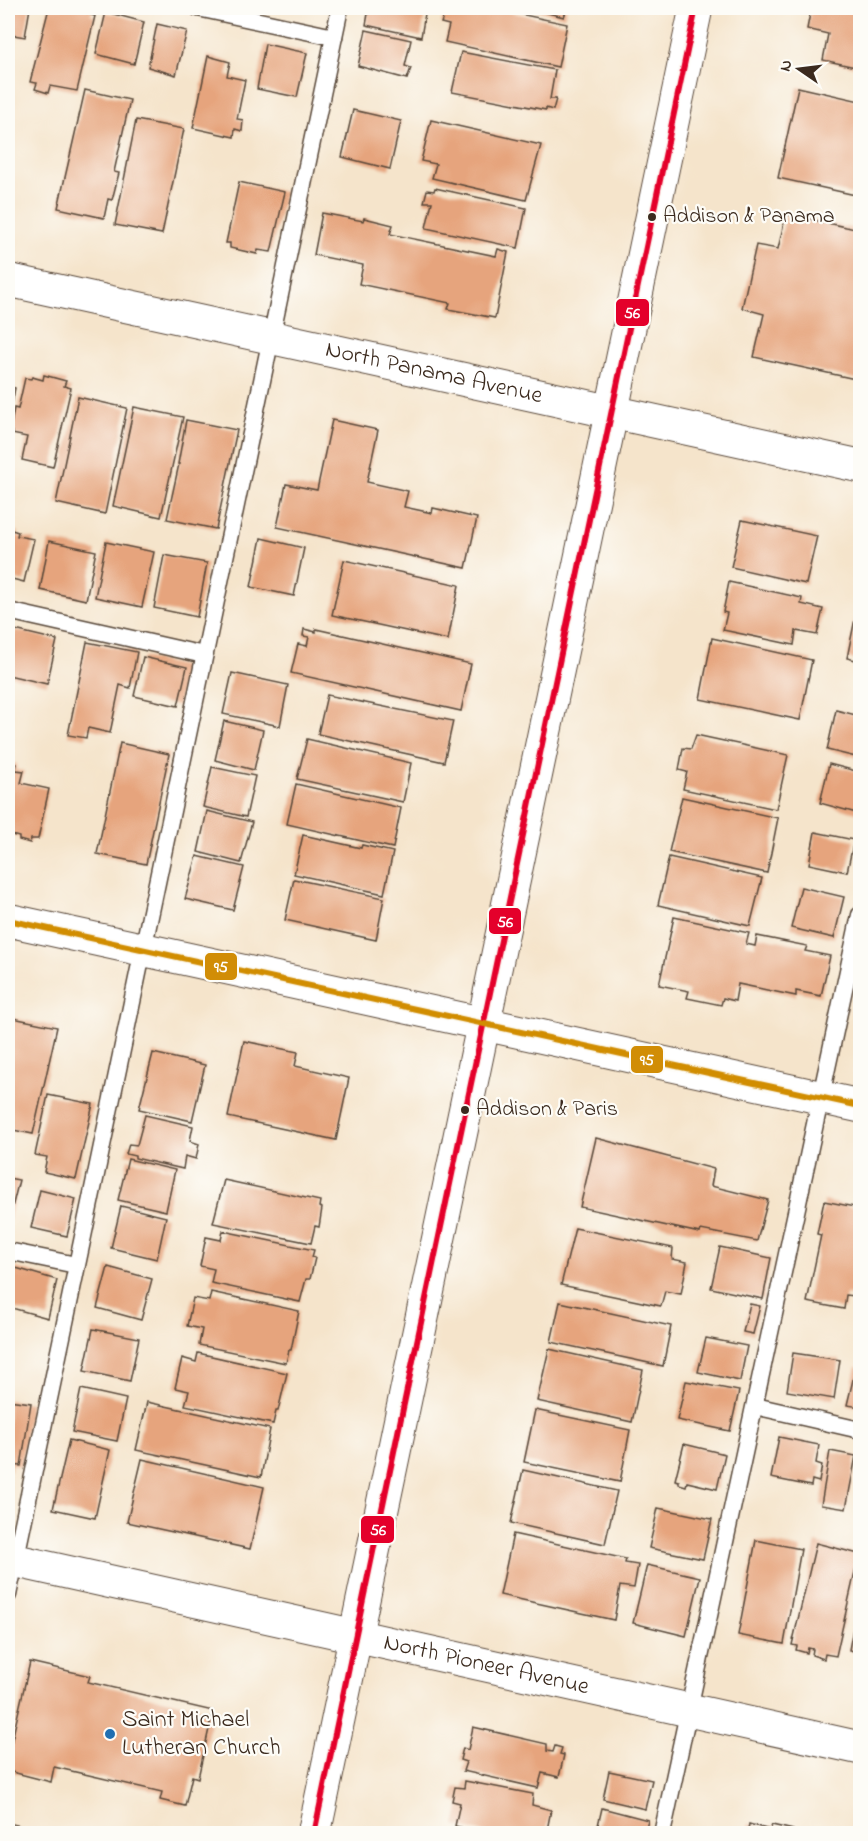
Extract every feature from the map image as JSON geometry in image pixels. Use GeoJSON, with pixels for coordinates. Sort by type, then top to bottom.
{"type":"FeatureCollection","features":[{"type":"Feature","properties":{"kind":"street"},"geometry":{"type":"LineString","coordinates":[[314,1833],[696,8]]}},
{"type":"Feature","properties":{"kind":"street","name":"North Panama Avenue"},"geometry":{"type":"LineString","coordinates":[[8,280],[861,466]]}},
{"type":"Feature","properties":{"kind":"street"},"geometry":{"type":"LineString","coordinates":[[8,920],[861,1106]]}},
{"type":"Feature","properties":{"kind":"street","name":"North Pioneer Avenue"},"geometry":{"type":"LineString","coordinates":[[11,1560],[861,1748]]}},
{"type":"Feature","properties":{"kind":"lane"},"geometry":{"type":"LineString","coordinates":[[198,8],[334,37]]}},
{"type":"Feature","properties":{"kind":"lane"},"geometry":{"type":"LineString","coordinates":[[8,1595],[11,1560],[143,950],[340,8]]}},
{"type":"Feature","properties":{"kind":"lane"},"geometry":{"type":"LineString","coordinates":[[8,611],[204,655]]}},
{"type":"Feature","properties":{"kind":"lane"},"geometry":{"type":"LineString","coordinates":[[662,1833],[861,915]]}},
{"type":"Feature","properties":{"kind":"lane"},"geometry":{"type":"LineString","coordinates":[[8,1251],[76,1265]]}},
{"type":"Feature","properties":{"kind":"lane"},"geometry":{"type":"LineString","coordinates":[[755,1406],[861,1430]]}},
{"type":"Feature","properties":{"kind":"lane"},"geometry":{"type":"LineString","coordinates":[[8,1832],[17,1833]]}},
{"type":"Feature","properties":{"kind":"building"},"geometry":{"type":"Polygon","coordinates":[[[8,8],[30,8],[25,37],[8,34],[8,8]]]}},
{"type":"Feature","properties":{"kind":"building"},"geometry":{"type":"Polygon","coordinates":[[[49,8],[93,8],[91,15],[95,16],[77,91],[50,86],[48,93],[35,89],[37,83],[30,82],[49,8]]]}},
{"type":"Feature","properties":{"kind":"building"},"geometry":{"type":"Polygon","coordinates":[[[369,8],[426,8],[421,37],[366,25],[369,8]]]}},
{"type":"Feature","properties":{"kind":"building"},"geometry":{"type":"Polygon","coordinates":[[[452,8],[492,8],[567,24],[558,67],[445,42],[449,25],[441,23],[444,15],[451,17],[452,8]]]}},
{"type":"Feature","properties":{"kind":"building"},"geometry":{"type":"Polygon","coordinates":[[[528,8],[567,8],[564,17],[528,8]]]}},
{"type":"Feature","properties":{"kind":"building"},"geometry":{"type":"Polygon","coordinates":[[[811,8],[860,8],[860,68],[823,60],[828,34],[807,29],[811,8]]]}},
{"type":"Feature","properties":{"kind":"building"},"geometry":{"type":"Polygon","coordinates":[[[106,12],[144,22],[134,64],[96,54],[106,12]]]}},
{"type":"Feature","properties":{"kind":"building"},"geometry":{"type":"Polygon","coordinates":[[[157,24],[187,31],[176,75],[148,67],[157,24]]]}},
{"type":"Feature","properties":{"kind":"building"},"geometry":{"type":"Polygon","coordinates":[[[366,30],[411,40],[405,66],[411,68],[407,79],[358,66],[366,30]]]}},
{"type":"Feature","properties":{"kind":"building"},"geometry":{"type":"Polygon","coordinates":[[[265,44],[307,53],[297,97],[257,89],[265,44]]]}},
{"type":"Feature","properties":{"kind":"building"},"geometry":{"type":"Polygon","coordinates":[[[461,52],[555,70],[550,99],[556,99],[553,110],[452,92],[461,52]]]}},
{"type":"Feature","properties":{"kind":"building"},"geometry":{"type":"Polygon","coordinates":[[[208,56],[230,62],[227,76],[245,80],[237,119],[243,120],[242,131],[235,129],[234,137],[193,128],[208,56]]]}},
{"type":"Feature","properties":{"kind":"building"},"geometry":{"type":"Polygon","coordinates":[[[798,87],[860,101],[860,196],[778,178],[798,87]]]}},
{"type":"Feature","properties":{"kind":"building"},"geometry":{"type":"Polygon","coordinates":[[[85,90],[130,100],[114,172],[119,173],[112,200],[108,199],[104,218],[58,208],[85,90]]]}},
{"type":"Feature","properties":{"kind":"building"},"geometry":{"type":"Polygon","coordinates":[[[353,110],[401,121],[390,169],[342,157],[353,110]]]}},
{"type":"Feature","properties":{"kind":"building"},"geometry":{"type":"Polygon","coordinates":[[[136,120],[184,129],[162,234],[115,225],[136,120]]]}},
{"type":"Feature","properties":{"kind":"building"},"geometry":{"type":"Polygon","coordinates":[[[431,120],[541,145],[526,200],[432,178],[436,164],[421,161],[431,120]]]}},
{"type":"Feature","properties":{"kind":"building"},"geometry":{"type":"Polygon","coordinates":[[[239,182],[285,192],[271,252],[258,250],[257,254],[230,248],[230,243],[226,243],[239,182]]]}},
{"type":"Feature","properties":{"kind":"building"},"geometry":{"type":"Polygon","coordinates":[[[435,188],[526,208],[518,248],[426,228],[432,202],[424,202],[427,190],[434,191],[435,188]]]}},
{"type":"Feature","properties":{"kind":"building"},"geometry":{"type":"Polygon","coordinates":[[[322,213],[363,221],[364,218],[393,225],[390,234],[496,256],[498,249],[508,252],[495,318],[448,309],[450,303],[359,284],[363,265],[314,255],[322,213]]]}},
{"type":"Feature","properties":{"kind":"building"},"geometry":{"type":"Polygon","coordinates":[[[786,214],[860,230],[860,380],[754,357],[764,314],[742,308],[756,245],[778,249],[786,214]]]}},
{"type":"Feature","properties":{"kind":"building"},"geometry":{"type":"Polygon","coordinates":[[[44,375],[66,381],[64,386],[71,388],[53,467],[22,460],[27,437],[12,434],[13,432],[10,431],[14,408],[18,409],[25,378],[43,380],[44,375]]]}},
{"type":"Feature","properties":{"kind":"building"},"geometry":{"type":"Polygon","coordinates":[[[8,386],[15,388],[9,420],[8,420],[8,386]]]}},
{"type":"Feature","properties":{"kind":"building"},"geometry":{"type":"Polygon","coordinates":[[[78,397],[127,408],[105,514],[56,503],[78,397]]]}},
{"type":"Feature","properties":{"kind":"building"},"geometry":{"type":"Polygon","coordinates":[[[134,407],[183,417],[161,517],[113,506],[134,407]]]}},
{"type":"Feature","properties":{"kind":"building"},"geometry":{"type":"Polygon","coordinates":[[[186,420],[237,430],[216,529],[167,519],[186,420]]]}},
{"type":"Feature","properties":{"kind":"building"},"geometry":{"type":"Polygon","coordinates":[[[332,420],[378,430],[367,482],[408,491],[404,507],[432,513],[433,508],[477,518],[466,568],[277,527],[286,484],[317,490],[332,420]]]}},
{"type":"Feature","properties":{"kind":"building"},"geometry":{"type":"Polygon","coordinates":[[[742,520],[817,536],[806,584],[731,567],[742,520]]]}},
{"type":"Feature","properties":{"kind":"building"},"geometry":{"type":"Polygon","coordinates":[[[12,530],[18,532],[17,536],[34,539],[24,582],[8,578],[8,533],[11,534],[12,530]]]}},
{"type":"Feature","properties":{"kind":"building"},"geometry":{"type":"Polygon","coordinates":[[[261,538],[304,548],[294,596],[251,587],[261,538]]]}},
{"type":"Feature","properties":{"kind":"building"},"geometry":{"type":"Polygon","coordinates":[[[49,541],[96,551],[86,600],[40,590],[49,541]]]}},
{"type":"Feature","properties":{"kind":"building"},"geometry":{"type":"Polygon","coordinates":[[[106,542],[154,552],[142,607],[95,597],[106,542]]]}},
{"type":"Feature","properties":{"kind":"building"},"geometry":{"type":"Polygon","coordinates":[[[164,555],[207,563],[197,617],[154,608],[164,555]]]}},
{"type":"Feature","properties":{"kind":"building"},"geometry":{"type":"Polygon","coordinates":[[[344,560],[459,585],[448,640],[332,615],[344,560]]]}},
{"type":"Feature","properties":{"kind":"building"},"geometry":{"type":"Polygon","coordinates":[[[729,582],[802,598],[801,604],[823,609],[817,635],[796,631],[794,645],[723,630],[727,613],[723,612],[729,582]]]}},
{"type":"Feature","properties":{"kind":"building"},"geometry":{"type":"Polygon","coordinates":[[[855,619],[860,620],[860,661],[847,658],[855,619]]]}},
{"type":"Feature","properties":{"kind":"building"},"geometry":{"type":"Polygon","coordinates":[[[304,629],[316,632],[316,629],[471,664],[461,711],[291,673],[298,644],[307,646],[309,637],[303,636],[304,629]]]}},
{"type":"Feature","properties":{"kind":"building"},"geometry":{"type":"Polygon","coordinates":[[[15,630],[57,640],[47,684],[8,675],[8,661],[15,630]]]}},
{"type":"Feature","properties":{"kind":"building"},"geometry":{"type":"Polygon","coordinates":[[[712,638],[812,660],[800,720],[700,699],[712,638]]]}},
{"type":"Feature","properties":{"kind":"building"},"geometry":{"type":"Polygon","coordinates":[[[87,642],[137,652],[130,688],[120,685],[110,733],[88,728],[86,738],[68,735],[87,642]]]}},
{"type":"Feature","properties":{"kind":"building"},"geometry":{"type":"Polygon","coordinates":[[[143,657],[187,667],[178,706],[134,696],[143,657]]]}},
{"type":"Feature","properties":{"kind":"building"},"geometry":{"type":"Polygon","coordinates":[[[232,673],[288,685],[280,726],[223,714],[232,673]]]}},
{"type":"Feature","properties":{"kind":"building"},"geometry":{"type":"Polygon","coordinates":[[[327,695],[453,721],[444,762],[318,734],[327,695]]]}},
{"type":"Feature","properties":{"kind":"building"},"geometry":{"type":"Polygon","coordinates":[[[836,710],[860,716],[860,758],[827,750],[836,710]]]}},
{"type":"Feature","properties":{"kind":"building"},"geometry":{"type":"Polygon","coordinates":[[[224,721],[263,730],[254,770],[215,760],[224,721]]]}},
{"type":"Feature","properties":{"kind":"building"},"geometry":{"type":"Polygon","coordinates":[[[696,735],[788,755],[776,809],[683,789],[687,772],[679,770],[683,748],[691,749],[696,735]]]}},
{"type":"Feature","properties":{"kind":"building"},"geometry":{"type":"Polygon","coordinates":[[[307,739],[411,763],[403,802],[297,779],[307,739]]]}},
{"type":"Feature","properties":{"kind":"building"},"geometry":{"type":"Polygon","coordinates":[[[120,743],[169,754],[146,864],[97,854],[120,743]]]}},
{"type":"Feature","properties":{"kind":"building"},"geometry":{"type":"Polygon","coordinates":[[[8,762],[17,764],[16,770],[24,771],[21,783],[49,789],[38,839],[31,839],[30,843],[8,834],[8,762]]]}},
{"type":"Feature","properties":{"kind":"building"},"geometry":{"type":"Polygon","coordinates":[[[829,764],[860,772],[860,814],[820,803],[829,764]]]}},
{"type":"Feature","properties":{"kind":"building"},"geometry":{"type":"Polygon","coordinates":[[[212,767],[255,776],[246,817],[203,807],[212,767]]]}},
{"type":"Feature","properties":{"kind":"building"},"geometry":{"type":"Polygon","coordinates":[[[296,784],[401,808],[393,848],[287,824],[296,784]]]}},
{"type":"Feature","properties":{"kind":"building"},"geometry":{"type":"Polygon","coordinates":[[[682,797],[778,818],[767,873],[669,852],[682,797]]]}},
{"type":"Feature","properties":{"kind":"building"},"geometry":{"type":"Polygon","coordinates":[[[207,811],[252,822],[241,863],[198,852],[207,811]]]}},
{"type":"Feature","properties":{"kind":"building"},"geometry":{"type":"Polygon","coordinates":[[[815,832],[854,840],[847,872],[809,864],[815,832]]]}},
{"type":"Feature","properties":{"kind":"building"},"geometry":{"type":"Polygon","coordinates":[[[303,835],[361,848],[362,845],[393,852],[384,894],[294,874],[303,835]]]}},
{"type":"Feature","properties":{"kind":"building"},"geometry":{"type":"Polygon","coordinates":[[[197,856],[244,867],[233,910],[185,899],[197,856]]]}},
{"type":"Feature","properties":{"kind":"building"},"geometry":{"type":"Polygon","coordinates":[[[669,857],[762,878],[750,926],[658,905],[669,857]]]}},
{"type":"Feature","properties":{"kind":"building"},"geometry":{"type":"Polygon","coordinates":[[[294,879],[384,898],[376,940],[285,920],[294,879]]]}},
{"type":"Feature","properties":{"kind":"building"},"geometry":{"type":"Polygon","coordinates":[[[801,887],[844,897],[834,938],[791,928],[801,887]]]}},
{"type":"Feature","properties":{"kind":"building"},"geometry":{"type":"Polygon","coordinates":[[[674,917],[749,933],[746,944],[755,946],[757,936],[807,946],[805,951],[830,956],[821,996],[796,991],[796,996],[738,984],[735,1001],[723,998],[721,1005],[687,998],[689,991],[659,985],[674,917]]]}},
{"type":"Feature","properties":{"kind":"building"},"geometry":{"type":"Polygon","coordinates":[[[8,1017],[57,1027],[33,1134],[8,1129],[8,1017]]]}},
{"type":"Feature","properties":{"kind":"building"},"geometry":{"type":"Polygon","coordinates":[[[244,1041],[298,1052],[295,1066],[349,1078],[336,1140],[228,1117],[244,1041]]]}},
{"type":"Feature","properties":{"kind":"building"},"geometry":{"type":"Polygon","coordinates":[[[153,1053],[205,1065],[192,1121],[139,1109],[153,1053]]]}},
{"type":"Feature","properties":{"kind":"building"},"geometry":{"type":"Polygon","coordinates":[[[48,1095],[93,1104],[76,1179],[44,1172],[47,1157],[35,1155],[48,1095]]]}},
{"type":"Feature","properties":{"kind":"building"},"geometry":{"type":"Polygon","coordinates":[[[145,1115],[193,1126],[190,1141],[199,1144],[196,1159],[185,1156],[183,1169],[126,1154],[129,1144],[137,1145],[145,1115]]]}},
{"type":"Feature","properties":{"kind":"building"},"geometry":{"type":"Polygon","coordinates":[[[596,1138],[714,1169],[711,1186],[768,1200],[757,1241],[701,1230],[700,1233],[580,1207],[596,1138]]]}},
{"type":"Feature","properties":{"kind":"building"},"geometry":{"type":"Polygon","coordinates":[[[128,1159],[175,1170],[166,1211],[118,1200],[128,1159]]]}},
{"type":"Feature","properties":{"kind":"building"},"geometry":{"type":"Polygon","coordinates":[[[8,1178],[19,1180],[8,1224],[8,1178]]]}},
{"type":"Feature","properties":{"kind":"building"},"geometry":{"type":"Polygon","coordinates":[[[224,1180],[320,1201],[319,1207],[322,1208],[319,1227],[315,1226],[311,1243],[213,1223],[224,1180]]]}},
{"type":"Feature","properties":{"kind":"building"},"geometry":{"type":"Polygon","coordinates":[[[40,1190],[76,1199],[67,1236],[31,1228],[40,1190]]]}},
{"type":"Feature","properties":{"kind":"building"},"geometry":{"type":"Polygon","coordinates":[[[824,1201],[860,1208],[860,1269],[855,1296],[846,1295],[844,1309],[807,1302],[821,1235],[817,1234],[824,1201]]]}},
{"type":"Feature","properties":{"kind":"building"},"geometry":{"type":"Polygon","coordinates":[[[121,1206],[166,1217],[157,1259],[111,1248],[121,1206]]]}},
{"type":"Feature","properties":{"kind":"building"},"geometry":{"type":"Polygon","coordinates":[[[575,1228],[673,1248],[672,1259],[687,1262],[681,1294],[665,1291],[661,1306],[561,1285],[575,1228]]]}},
{"type":"Feature","properties":{"kind":"building"},"geometry":{"type":"Polygon","coordinates":[[[223,1231],[314,1250],[312,1257],[315,1258],[310,1279],[306,1279],[300,1302],[211,1283],[214,1269],[200,1266],[206,1237],[221,1240],[223,1231]]]}},
{"type":"Feature","properties":{"kind":"building"},"geometry":{"type":"Polygon","coordinates":[[[720,1247],[771,1258],[763,1299],[711,1288],[720,1247]]]}},
{"type":"Feature","properties":{"kind":"building"},"geometry":{"type":"Polygon","coordinates":[[[108,1267],[152,1279],[141,1320],[97,1308],[108,1267]]]}},
{"type":"Feature","properties":{"kind":"building"},"geometry":{"type":"Polygon","coordinates":[[[16,1268],[57,1280],[48,1318],[8,1307],[8,1298],[16,1268]]]}},
{"type":"Feature","properties":{"kind":"building"},"geometry":{"type":"Polygon","coordinates":[[[211,1292],[299,1311],[286,1363],[199,1345],[202,1329],[187,1326],[193,1298],[209,1301],[211,1292]]]}},
{"type":"Feature","properties":{"kind":"building"},"geometry":{"type":"Polygon","coordinates":[[[560,1302],[671,1326],[663,1366],[551,1342],[560,1302]]]}},
{"type":"Feature","properties":{"kind":"building"},"geometry":{"type":"Polygon","coordinates":[[[750,1304],[760,1306],[753,1334],[743,1332],[750,1304]]]}},
{"type":"Feature","properties":{"kind":"building"},"geometry":{"type":"Polygon","coordinates":[[[93,1329],[139,1338],[130,1381],[84,1371],[93,1329]]]}},
{"type":"Feature","properties":{"kind":"building"},"geometry":{"type":"Polygon","coordinates":[[[706,1338],[747,1346],[740,1381],[698,1372],[706,1338]]]}},
{"type":"Feature","properties":{"kind":"building"},"geometry":{"type":"Polygon","coordinates":[[[549,1349],[643,1370],[632,1422],[537,1401],[549,1349]]]}},
{"type":"Feature","properties":{"kind":"building"},"geometry":{"type":"Polygon","coordinates":[[[198,1353],[287,1373],[273,1424],[185,1405],[189,1391],[175,1388],[182,1358],[196,1362],[198,1353]]]}},
{"type":"Feature","properties":{"kind":"building"},"geometry":{"type":"Polygon","coordinates":[[[793,1353],[840,1360],[834,1399],[787,1391],[793,1353]]]}},
{"type":"Feature","properties":{"kind":"building"},"geometry":{"type":"Polygon","coordinates":[[[856,1367],[860,1367],[860,1407],[847,1405],[856,1367]]]}},
{"type":"Feature","properties":{"kind":"building"},"geometry":{"type":"Polygon","coordinates":[[[686,1381],[739,1391],[730,1431],[677,1420],[686,1381]]]}},
{"type":"Feature","properties":{"kind":"building"},"geometry":{"type":"Polygon","coordinates":[[[81,1389],[126,1399],[117,1441],[72,1432],[81,1389]]]}},
{"type":"Feature","properties":{"kind":"building"},"geometry":{"type":"Polygon","coordinates":[[[8,1400],[31,1403],[21,1466],[11,1465],[11,1470],[8,1470],[8,1400]]]}},
{"type":"Feature","properties":{"kind":"building"},"geometry":{"type":"Polygon","coordinates":[[[147,1402],[270,1429],[261,1477],[136,1450],[147,1402]]]}},
{"type":"Feature","properties":{"kind":"building"},"geometry":{"type":"Polygon","coordinates":[[[535,1410],[630,1430],[620,1482],[524,1462],[535,1410]]]}},
{"type":"Feature","properties":{"kind":"building"},"geometry":{"type":"Polygon","coordinates":[[[779,1437],[819,1445],[816,1463],[822,1465],[819,1482],[812,1480],[811,1486],[771,1478],[779,1437]]]}},
{"type":"Feature","properties":{"kind":"building"},"geometry":{"type":"Polygon","coordinates":[[[69,1440],[110,1450],[95,1518],[53,1509],[69,1440]]]}},
{"type":"Feature","properties":{"kind":"building"},"geometry":{"type":"Polygon","coordinates":[[[684,1444],[725,1454],[717,1489],[687,1482],[686,1486],[675,1480],[684,1444]]]}},
{"type":"Feature","properties":{"kind":"building"},"geometry":{"type":"Polygon","coordinates":[[[830,1451],[856,1456],[846,1509],[821,1505],[830,1451]]]}},
{"type":"Feature","properties":{"kind":"building"},"geometry":{"type":"Polygon","coordinates":[[[142,1459],[264,1487],[250,1549],[127,1522],[142,1459]]]}},
{"type":"Feature","properties":{"kind":"building"},"geometry":{"type":"Polygon","coordinates":[[[523,1470],[617,1491],[605,1544],[511,1523],[523,1470]]]}},
{"type":"Feature","properties":{"kind":"building"},"geometry":{"type":"Polygon","coordinates":[[[658,1508],[712,1519],[703,1559],[649,1548],[658,1508]]]}},
{"type":"Feature","properties":{"kind":"building"},"geometry":{"type":"Polygon","coordinates":[[[513,1534],[626,1559],[625,1563],[638,1565],[634,1588],[620,1586],[614,1620],[500,1595],[513,1534]]]}},
{"type":"Feature","properties":{"kind":"building"},"geometry":{"type":"Polygon","coordinates":[[[756,1540],[801,1549],[784,1644],[738,1635],[756,1540]]]}},
{"type":"Feature","properties":{"kind":"building"},"geometry":{"type":"Polygon","coordinates":[[[816,1543],[859,1554],[836,1656],[825,1654],[824,1659],[812,1655],[813,1649],[808,1648],[807,1653],[796,1650],[797,1646],[792,1645],[816,1543]]]}},
{"type":"Feature","properties":{"kind":"building"},"geometry":{"type":"Polygon","coordinates":[[[647,1565],[700,1577],[686,1636],[633,1623],[647,1565]]]}},
{"type":"Feature","properties":{"kind":"building"},"geometry":{"type":"Polygon","coordinates":[[[859,1596],[860,1662],[857,1661],[858,1652],[849,1650],[859,1596]]]}},
{"type":"Feature","properties":{"kind":"building","name":"Saint Michael Lutheran Church"},"geometry":{"type":"Polygon","coordinates":[[[30,1662],[90,1676],[88,1682],[213,1711],[198,1778],[192,1776],[185,1806],[160,1800],[162,1792],[54,1767],[51,1782],[8,1771],[8,1757],[30,1662]]]}},
{"type":"Feature","properties":{"kind":"building"},"geometry":{"type":"Polygon","coordinates":[[[473,1727],[547,1744],[547,1751],[553,1752],[555,1746],[562,1748],[560,1754],[564,1755],[559,1777],[542,1773],[538,1788],[463,1771],[466,1762],[460,1760],[463,1748],[468,1750],[473,1727]]]}},
{"type":"Feature","properties":{"kind":"building"},"geometry":{"type":"Polygon","coordinates":[[[609,1771],[652,1780],[645,1809],[603,1799],[609,1771]]]}},
{"type":"Feature","properties":{"kind":"building"},"geometry":{"type":"Polygon","coordinates":[[[465,1781],[533,1794],[532,1805],[551,1810],[547,1830],[556,1834],[489,1834],[455,1826],[460,1803],[452,1801],[455,1787],[464,1788],[465,1781]]]}},
{"type":"Feature","properties":{"kind":"building"},"geometry":{"type":"Polygon","coordinates":[[[602,1808],[648,1820],[645,1834],[596,1834],[602,1808]]]}},
{"type":"Feature","properties":{"kind":"building"},"geometry":{"type":"Polygon","coordinates":[[[749,1824],[770,1830],[772,1825],[793,1830],[796,1834],[747,1834],[749,1824]]]}},
{"type":"Feature","properties":{"kind":"transit line","name":"56"},"geometry":{"type":"LineString","coordinates":[[314,1834],[696,8]]}},
{"type":"Feature","properties":{"kind":"transit line","name":"95"},"geometry":{"type":"LineString","coordinates":[[8,920],[860,1106]]}},
{"type":"Feature","properties":{"kind":"place","name":"Addison & Panama"},"geometry":{"type":"Point","coordinates":[652,217]}},
{"type":"Feature","properties":{"kind":"place","name":"Addison & Paris"},"geometry":{"type":"Point","coordinates":[465,1110]}},
{"type":"Feature","properties":{"kind":"place","name":"Saint Michael Lutheran Church"},"geometry":{"type":"Point","coordinates":[110,1734]}}]}
